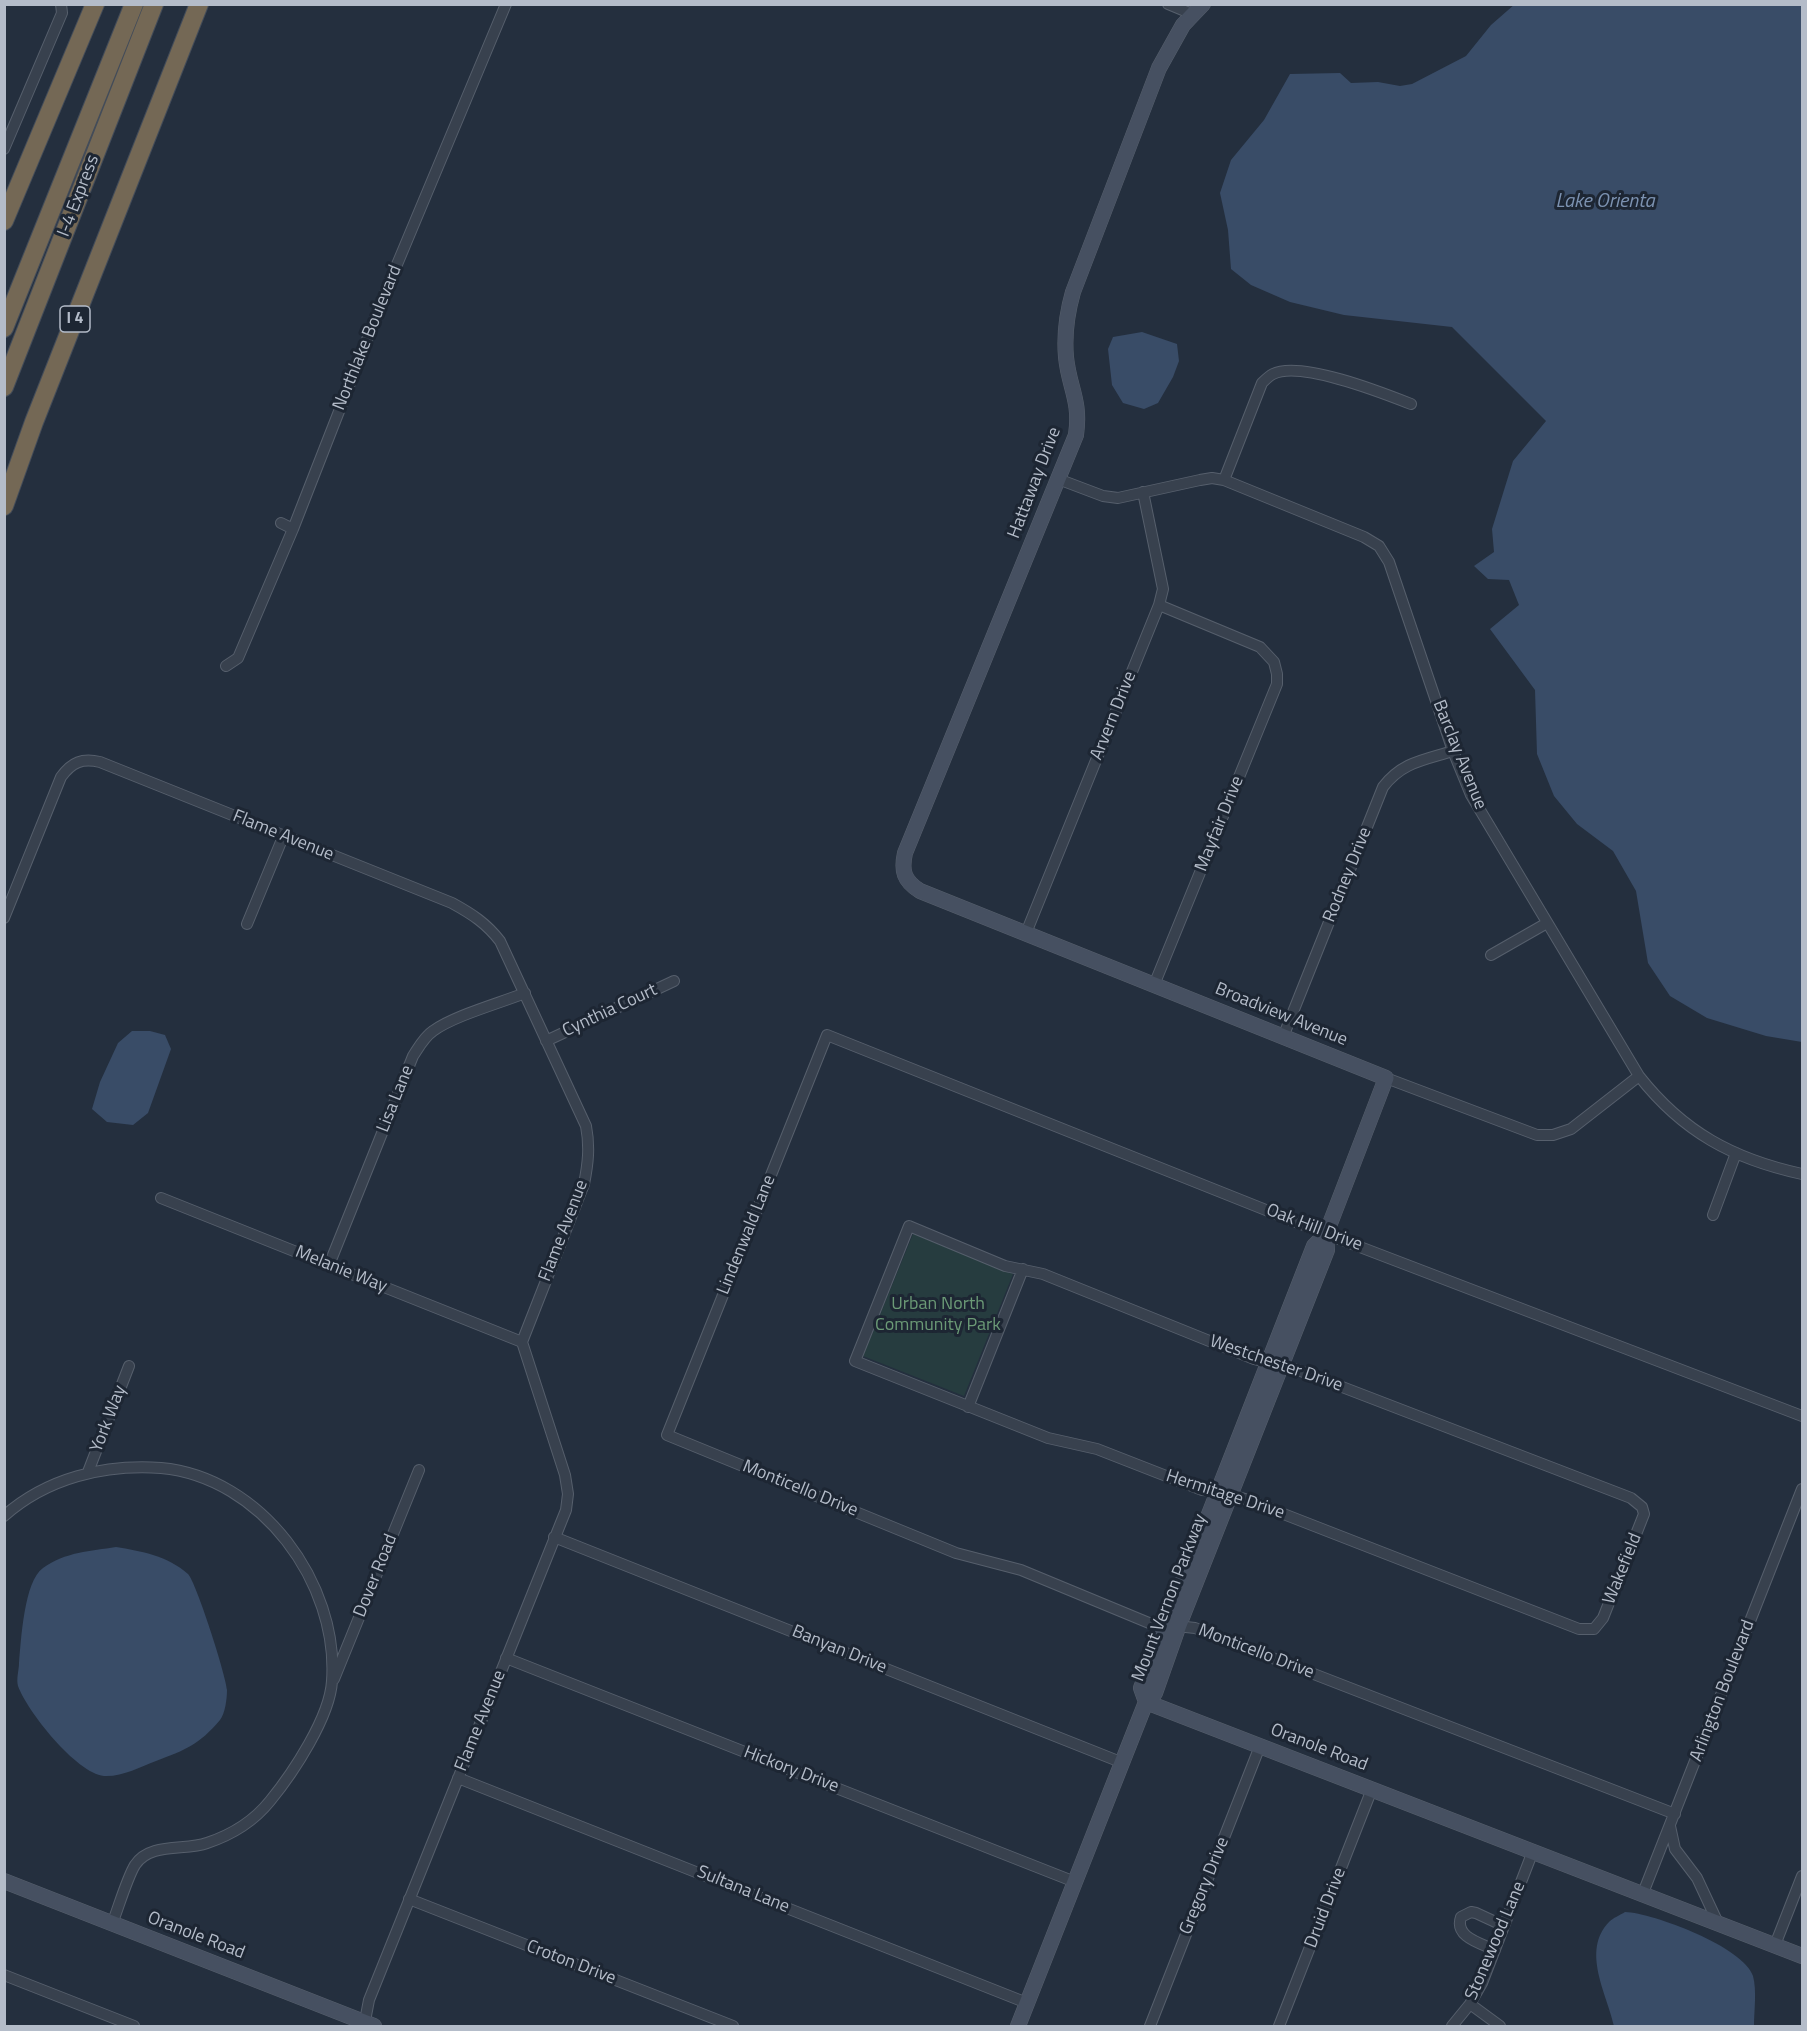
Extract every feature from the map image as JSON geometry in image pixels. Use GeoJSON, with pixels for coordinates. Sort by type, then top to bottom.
{"type":"FeatureCollection","features":[{"type":"Feature","properties":{"kind":"highway"},"geometry":{"type":"LineString","coordinates":[[4,221],[95,4]]}},
{"type":"Feature","properties":{"kind":"highway","name":"I-4 Express"},"geometry":{"type":"LineString","coordinates":[[4,328],[134,4]]}},
{"type":"Feature","properties":{"kind":"highway","name":"I-4 Express"},"geometry":{"type":"LineString","coordinates":[[4,387],[154,4]]}},
{"type":"Feature","properties":{"kind":"highway","name":"I 4"},"geometry":{"type":"LineString","coordinates":[[4,506],[34,422],[199,4]]}},
{"type":"Feature","properties":{"kind":"street"},"geometry":{"type":"LineString","coordinates":[[4,149],[62,13],[61,4]]}},
{"type":"Feature","properties":{"kind":"street","name":"Northlake Boulevard"},"geometry":{"type":"LineString","coordinates":[[226,666],[238,658],[293,529],[388,286],[506,4]]}},
{"type":"Feature","properties":{"kind":"street"},"geometry":{"type":"LineString","coordinates":[[1168,4],[1198,9]]}},
{"type":"Feature","properties":{"kind":"street","name":"Hattaway Drive"},"geometry":{"type":"LineString","coordinates":[[904,875],[905,853],[1076,435],[1079,415],[1066,359],[1066,316],[1071,300],[1159,68],[1175,38],[1198,9]]}},
{"type":"Feature","properties":{"kind":"street"},"geometry":{"type":"LineString","coordinates":[[1224,480],[1262,383],[1272,374],[1285,370],[1328,376],[1358,383],[1411,404]]}},
{"type":"Feature","properties":{"kind":"street","name":"Barclay Avenue"},"geometry":{"type":"LineString","coordinates":[[1059,479],[1103,496],[1118,498],[1200,480],[1212,478],[1224,480],[1364,537],[1378,546],[1389,562],[1453,751],[1471,795],[1639,1076],[1653,1094],[1684,1123],[1711,1141],[1777,1168],[1803,1174]]}},
{"type":"Feature","properties":{"kind":"street","name":"Arvern Drive"},"geometry":{"type":"LineString","coordinates":[[1026,933],[1159,605],[1163,589],[1143,492]]}},
{"type":"Feature","properties":{"kind":"street"},"geometry":{"type":"LineString","coordinates":[[281,523],[293,529]]}},
{"type":"Feature","properties":{"kind":"street","name":"Mayfair Drive"},"geometry":{"type":"LineString","coordinates":[[1154,984],[1276,684],[1277,674],[1274,662],[1260,647],[1159,605]]}},
{"type":"Feature","properties":{"kind":"street","name":"Rodney Drive"},"geometry":{"type":"LineString","coordinates":[[1283,1037],[1383,787],[1393,774],[1406,766],[1453,751]]}},
{"type":"Feature","properties":{"kind":"street","name":"Flame Avenue"},"geometry":{"type":"LineString","coordinates":[[4,918],[61,777],[68,767],[78,761],[100,762],[452,903],[474,915],[488,926],[500,941],[586,1126],[590,1143],[589,1163],[584,1184],[522,1342],[565,1475],[568,1494],[566,1510],[369,2000],[368,2025]]}},
{"type":"Feature","properties":{"kind":"street"},"geometry":{"type":"LineString","coordinates":[[247,924],[283,837]]}},
{"type":"Feature","properties":{"kind":"street","name":"Broadview Avenue"},"geometry":{"type":"LineString","coordinates":[[904,875],[909,884],[920,891],[1386,1078],[1537,1135],[1552,1135],[1571,1129],[1639,1076]]}},
{"type":"Feature","properties":{"kind":"street"},"geometry":{"type":"LineString","coordinates":[[1491,955],[1547,924]]}},
{"type":"Feature","properties":{"kind":"street","name":"Cynthia Court"},"geometry":{"type":"LineString","coordinates":[[546,1041],[674,981]]}},
{"type":"Feature","properties":{"kind":"street","name":"Lisa Lane"},"geometry":{"type":"LineString","coordinates":[[329,1265],[413,1056],[422,1042],[433,1031],[447,1023],[525,993]]}},
{"type":"Feature","properties":{"kind":"street","name":"Oak Hill Drive"},"geometry":{"type":"LineString","coordinates":[[827,1035],[1326,1234],[1803,1416]]}},
{"type":"Feature","properties":{"kind":"street","name":"Lindenwald Lane"},"geometry":{"type":"LineString","coordinates":[[667,1435],[827,1035]]}},
{"type":"Feature","properties":{"kind":"street","name":"Mount Vernon Parkway"},"geometry":{"type":"LineString","coordinates":[[1146,1702],[1141,1688],[1173,1624],[1276,1364],[1314,1246],[1326,1234],[1386,1078]]}},
{"type":"Feature","properties":{"kind":"street"},"geometry":{"type":"LineString","coordinates":[[1713,1215],[1736,1153]]}},
{"type":"Feature","properties":{"kind":"street","name":"Melanie Way"},"geometry":{"type":"LineString","coordinates":[[161,1198],[522,1342]]}},
{"type":"Feature","properties":{"kind":"street","name":"Westchester Drive"},"geometry":{"type":"LineString","coordinates":[[855,1361],[909,1226],[1005,1266],[1043,1274],[1254,1359],[1309,1374],[1631,1498],[1642,1507]]}},
{"type":"Feature","properties":{"kind":"street"},"geometry":{"type":"LineString","coordinates":[[968,1407],[1023,1269]]}},
{"type":"Feature","properties":{"kind":"street","name":"Hermitage Drive"},"geometry":{"type":"LineString","coordinates":[[855,1361],[1048,1438],[1106,1453],[1202,1491],[1245,1498],[1579,1629],[1594,1629]]}},
{"type":"Feature","properties":{"kind":"street","name":"York Way"},"geometry":{"type":"LineString","coordinates":[[88,1472],[129,1366]]}},
{"type":"Feature","properties":{"kind":"street","name":"Monticello Drive"},"geometry":{"type":"LineString","coordinates":[[667,1435],[956,1553],[1021,1570],[1149,1623],[1195,1628],[1675,1814]]}},
{"type":"Feature","properties":{"kind":"street"},"geometry":{"type":"LineString","coordinates":[[4,1516],[60,1481],[88,1472],[141,1467],[171,1469],[195,1475],[225,1487],[250,1504],[276,1528],[296,1552],[316,1589],[327,1626],[333,1682]]}},
{"type":"Feature","properties":{"kind":"street","name":"Dover Road"},"geometry":{"type":"LineString","coordinates":[[112,1924],[136,1864],[149,1853],[205,1844],[239,1829],[269,1803],[295,1767],[326,1707],[333,1682],[419,1470]]}},
{"type":"Feature","properties":{"kind":"street","name":"Arlington Boulevard"},"geometry":{"type":"LineString","coordinates":[[1643,1893],[1803,1489]]}},
{"type":"Feature","properties":{"kind":"street","name":"Wakefield"},"geometry":{"type":"LineString","coordinates":[[1594,1629],[1603,1618],[1643,1519],[1642,1507]]}},
{"type":"Feature","properties":{"kind":"street","name":"Banyan Drive"},"geometry":{"type":"LineString","coordinates":[[554,1538],[1123,1762]]}},
{"type":"Feature","properties":{"kind":"street","name":"Hickory Drive"},"geometry":{"type":"LineString","coordinates":[[506,1658],[1075,1882]]}},
{"type":"Feature","properties":{"kind":"street"},"geometry":{"type":"LineString","coordinates":[[1018,2026],[1146,1702]]}},
{"type":"Feature","properties":{"kind":"street","name":"Oranole Road"},"geometry":{"type":"LineString","coordinates":[[1146,1702],[1803,1956]]}},
{"type":"Feature","properties":{"kind":"street","name":"Gregory Drive"},"geometry":{"type":"LineString","coordinates":[[1150,2026],[1260,1746]]}},
{"type":"Feature","properties":{"kind":"street","name":"Sultana Lane"},"geometry":{"type":"LineString","coordinates":[[458,1778],[1027,2003]]}},
{"type":"Feature","properties":{"kind":"street","name":"Druid Drive"},"geometry":{"type":"LineString","coordinates":[[1279,2026],[1372,1789]]}},
{"type":"Feature","properties":{"kind":"street"},"geometry":{"type":"LineString","coordinates":[[1670,1826],[1675,1849],[1697,1878],[1718,1923]]}},
{"type":"Feature","properties":{"kind":"street","name":"Stonewood Lane"},"geometry":{"type":"LineString","coordinates":[[1452,2026],[1470,2004],[1482,1983],[1533,1851]]}},
{"type":"Feature","properties":{"kind":"street"},"geometry":{"type":"LineString","coordinates":[[1775,1945],[1803,1875]]}},
{"type":"Feature","properties":{"kind":"street","name":"Oranole Road"},"geometry":{"type":"LineString","coordinates":[[4,1881],[368,2025]]}},
{"type":"Feature","properties":{"kind":"street","name":"Croton Drive"},"geometry":{"type":"LineString","coordinates":[[410,1899],[733,2026]]}},
{"type":"Feature","properties":{"kind":"street"},"geometry":{"type":"LineString","coordinates":[[1495,1950],[1466,1936],[1460,1930],[1461,1917],[1471,1912],[1476,1913],[1504,1926]]}},
{"type":"Feature","properties":{"kind":"street"},"geometry":{"type":"LineString","coordinates":[[4,1975],[134,2026]]}},
{"type":"Feature","properties":{"kind":"street"},"geometry":{"type":"LineString","coordinates":[[1470,2004],[1500,2026]]}},
{"type":"Feature","properties":{"kind":"green space","name":"Urban North Community Park"},"geometry":{"type":"Polygon","coordinates":[[[913,1234],[1013,1274],[964,1396],[863,1356],[913,1234]]]}},
{"type":"Feature","properties":{"kind":"water","name":"Lake Orienta"},"geometry":{"type":"Polygon","coordinates":[[[1515,4],[1802,5],[1802,1042],[1766,1036],[1707,1018],[1670,996],[1648,963],[1636,891],[1613,851],[1577,824],[1554,796],[1537,754],[1535,690],[1490,629],[1519,605],[1509,580],[1488,579],[1474,566],[1494,552],[1492,529],[1513,461],[1546,421],[1452,327],[1344,315],[1290,302],[1251,285],[1231,269],[1228,230],[1220,193],[1231,160],[1264,120],[1290,74],[1340,73],[1351,83],[1378,82],[1400,86],[1412,84],[1466,56],[1491,25],[1515,4]]]}},
{"type":"Feature","properties":{"kind":"water"},"geometry":{"type":"Polygon","coordinates":[[[1142,332],[1177,344],[1179,361],[1158,403],[1144,409],[1123,403],[1112,385],[1108,349],[1113,337],[1142,332]]]}},
{"type":"Feature","properties":{"kind":"water"},"geometry":{"type":"Polygon","coordinates":[[[132,1031],[150,1031],[165,1035],[171,1049],[148,1113],[133,1125],[107,1122],[92,1109],[100,1082],[118,1043],[132,1031]]]}},
{"type":"Feature","properties":{"kind":"water"},"geometry":{"type":"Polygon","coordinates":[[[116,1547],[163,1559],[188,1574],[210,1629],[222,1667],[227,1694],[222,1717],[191,1746],[131,1771],[104,1776],[80,1764],[54,1739],[23,1697],[17,1677],[25,1612],[37,1575],[43,1568],[60,1559],[78,1553],[116,1547]]]}},
{"type":"Feature","properties":{"kind":"water"},"geometry":{"type":"Polygon","coordinates":[[[1625,1912],[1656,1918],[1696,1934],[1716,1943],[1746,1965],[1754,1982],[1754,2026],[1614,2026],[1598,1973],[1597,1946],[1601,1933],[1609,1922],[1625,1912]]]}}]}
